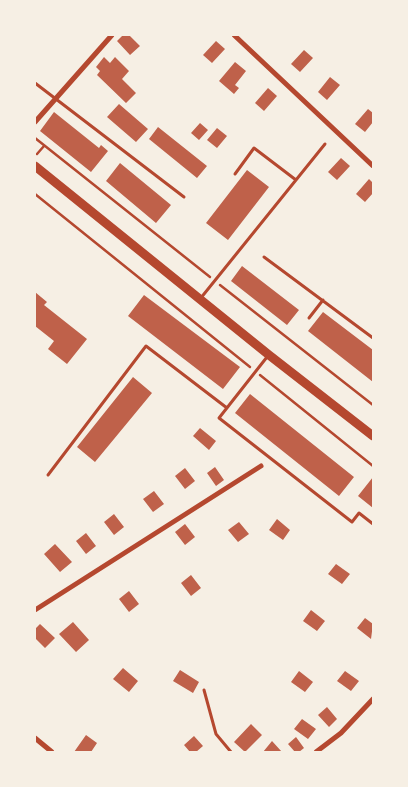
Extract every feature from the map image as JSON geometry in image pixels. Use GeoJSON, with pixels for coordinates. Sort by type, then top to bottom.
{"type":"FeatureCollection","features":[{"type":"Feature","properties":{"kind":"main road"},"geometry":{"type":"LineString","coordinates":[[35,166],[269,355],[373,436]]}},
{"type":"Feature","properties":{"kind":"street"},"geometry":{"type":"LineString","coordinates":[[35,122],[112,35]]}},
{"type":"Feature","properties":{"kind":"street"},"geometry":{"type":"LineString","coordinates":[[234,35],[373,166]]}},
{"type":"Feature","properties":{"kind":"street"},"geometry":{"type":"LineString","coordinates":[[35,610],[261,466]]}},
{"type":"Feature","properties":{"kind":"street"},"geometry":{"type":"LineString","coordinates":[[316,752],[341,733],[373,699]]}},
{"type":"Feature","properties":{"kind":"street"},"geometry":{"type":"LineString","coordinates":[[35,738],[52,752]]}},
{"type":"Feature","properties":{"kind":"lane"},"geometry":{"type":"LineString","coordinates":[[35,83],[184,197]]}},
{"type":"Feature","properties":{"kind":"lane"},"geometry":{"type":"LineString","coordinates":[[200,299],[325,144]]}},
{"type":"Feature","properties":{"kind":"lane"},"geometry":{"type":"LineString","coordinates":[[235,174],[254,148],[296,180]]}},
{"type":"Feature","properties":{"kind":"lane"},"geometry":{"type":"LineString","coordinates":[[264,257],[373,338]]}},
{"type":"Feature","properties":{"kind":"lane"},"geometry":{"type":"LineString","coordinates":[[309,318],[323,300]]}},
{"type":"Feature","properties":{"kind":"lane"},"geometry":{"type":"LineString","coordinates":[[48,475],[146,346],[227,408]]}},
{"type":"Feature","properties":{"kind":"lane"},"geometry":{"type":"LineString","coordinates":[[269,355],[219,418],[352,522],[359,514],[373,524]]}},
{"type":"Feature","properties":{"kind":"lane"},"geometry":{"type":"LineString","coordinates":[[204,690],[216,734],[231,752]]}},
{"type":"Feature","properties":{"kind":"path"},"geometry":{"type":"LineString","coordinates":[[35,138],[373,405]]}},
{"type":"Feature","properties":{"kind":"path"},"geometry":{"type":"LineString","coordinates":[[37,154],[44,145]]}},
{"type":"Feature","properties":{"kind":"path"},"geometry":{"type":"LineString","coordinates":[[35,194],[373,466]]}},
{"type":"Feature","properties":{"kind":"building"},"geometry":{"type":"Polygon","coordinates":[[[123,35],[129,35],[140,46],[130,55],[117,41],[123,35]]]}},
{"type":"Feature","properties":{"kind":"building"},"geometry":{"type":"Polygon","coordinates":[[[216,41],[225,49],[212,63],[203,55],[216,41]]]}},
{"type":"Feature","properties":{"kind":"building"},"geometry":{"type":"Polygon","coordinates":[[[304,50],[313,58],[300,72],[291,64],[304,50]]]}},
{"type":"Feature","properties":{"kind":"building"},"geometry":{"type":"Polygon","coordinates":[[[104,57],[110,63],[115,57],[129,71],[122,79],[136,93],[126,103],[97,75],[100,71],[96,67],[104,57]]]}},
{"type":"Feature","properties":{"kind":"building"},"geometry":{"type":"Polygon","coordinates":[[[235,62],[246,71],[235,85],[239,88],[234,94],[219,81],[235,62]]]}},
{"type":"Feature","properties":{"kind":"building"},"geometry":{"type":"Polygon","coordinates":[[[330,77],[340,85],[327,100],[318,92],[330,77]]]}},
{"type":"Feature","properties":{"kind":"building"},"geometry":{"type":"Polygon","coordinates":[[[268,88],[277,96],[264,111],[255,103],[268,88]]]}},
{"type":"Feature","properties":{"kind":"building"},"geometry":{"type":"Polygon","coordinates":[[[119,104],[148,129],[136,142],[107,117],[119,104]]]}},
{"type":"Feature","properties":{"kind":"building"},"geometry":{"type":"Polygon","coordinates":[[[368,109],[373,113],[373,122],[365,132],[355,124],[368,109]]]}},
{"type":"Feature","properties":{"kind":"building"},"geometry":{"type":"Polygon","coordinates":[[[54,112],[99,148],[101,145],[108,151],[91,172],[40,131],[54,112]]]}},
{"type":"Feature","properties":{"kind":"building"},"geometry":{"type":"Polygon","coordinates":[[[200,123],[208,130],[199,140],[191,133],[200,123]]]}},
{"type":"Feature","properties":{"kind":"building"},"geometry":{"type":"Polygon","coordinates":[[[158,127],[207,166],[197,178],[149,139],[158,127]]]}},
{"type":"Feature","properties":{"kind":"building"},"geometry":{"type":"Polygon","coordinates":[[[217,128],[227,136],[217,148],[207,140],[217,128]]]}},
{"type":"Feature","properties":{"kind":"building"},"geometry":{"type":"Polygon","coordinates":[[[341,158],[350,166],[337,180],[328,172],[341,158]]]}},
{"type":"Feature","properties":{"kind":"building"},"geometry":{"type":"Polygon","coordinates":[[[120,163],[171,205],[156,223],[106,181],[120,163]]]}},
{"type":"Feature","properties":{"kind":"building"},"geometry":{"type":"Polygon","coordinates":[[[247,170],[269,187],[228,240],[206,223],[247,170]]]}},
{"type":"Feature","properties":{"kind":"building"},"geometry":{"type":"Polygon","coordinates":[[[369,179],[373,183],[373,193],[365,202],[356,194],[369,179]]]}},
{"type":"Feature","properties":{"kind":"building"},"geometry":{"type":"Polygon","coordinates":[[[242,266],[299,310],[287,325],[231,281],[242,266]]]}},
{"type":"Feature","properties":{"kind":"building"},"geometry":{"type":"Polygon","coordinates":[[[35,292],[47,302],[44,305],[87,339],[67,364],[48,349],[54,341],[35,326],[35,292]]]}},
{"type":"Feature","properties":{"kind":"building"},"geometry":{"type":"Polygon","coordinates":[[[144,295],[240,367],[223,389],[128,316],[144,295]]]}},
{"type":"Feature","properties":{"kind":"building"},"geometry":{"type":"Polygon","coordinates":[[[323,312],[373,350],[373,382],[308,331],[323,312]]]}},
{"type":"Feature","properties":{"kind":"building"},"geometry":{"type":"Polygon","coordinates":[[[133,377],[152,393],[95,462],[77,447],[133,377]]]}},
{"type":"Feature","properties":{"kind":"building"},"geometry":{"type":"Polygon","coordinates":[[[250,394],[354,477],[339,496],[235,413],[250,394]]]}},
{"type":"Feature","properties":{"kind":"building"},"geometry":{"type":"Polygon","coordinates":[[[200,428],[216,441],[209,450],[193,436],[200,428]]]}},
{"type":"Feature","properties":{"kind":"building"},"geometry":{"type":"Polygon","coordinates":[[[215,467],[224,480],[216,486],[207,473],[215,467]]]}},
{"type":"Feature","properties":{"kind":"building"},"geometry":{"type":"Polygon","coordinates":[[[185,468],[195,481],[185,489],[175,476],[185,468]]]}},
{"type":"Feature","properties":{"kind":"building"},"geometry":{"type":"Polygon","coordinates":[[[373,477],[373,508],[358,496],[373,477]]]}},
{"type":"Feature","properties":{"kind":"building"},"geometry":{"type":"Polygon","coordinates":[[[154,491],[164,504],[153,512],[143,499],[154,491]]]}},
{"type":"Feature","properties":{"kind":"building"},"geometry":{"type":"Polygon","coordinates":[[[114,514],[124,527],[114,535],[104,522],[114,514]]]}},
{"type":"Feature","properties":{"kind":"building"},"geometry":{"type":"Polygon","coordinates":[[[277,519],[290,530],[283,540],[269,530],[277,519]]]}},
{"type":"Feature","properties":{"kind":"building"},"geometry":{"type":"Polygon","coordinates":[[[239,522],[249,534],[238,542],[228,530],[239,522]]]}},
{"type":"Feature","properties":{"kind":"building"},"geometry":{"type":"Polygon","coordinates":[[[185,524],[195,537],[185,545],[175,532],[185,524]]]}},
{"type":"Feature","properties":{"kind":"building"},"geometry":{"type":"Polygon","coordinates":[[[86,533],[96,546],[86,554],[76,541],[86,533]]]}},
{"type":"Feature","properties":{"kind":"building"},"geometry":{"type":"Polygon","coordinates":[[[55,544],[72,562],[60,572],[44,554],[55,544]]]}},
{"type":"Feature","properties":{"kind":"building"},"geometry":{"type":"Polygon","coordinates":[[[336,564],[350,574],[342,584],[328,574],[336,564]]]}},
{"type":"Feature","properties":{"kind":"building"},"geometry":{"type":"Polygon","coordinates":[[[191,575],[201,588],[191,596],[181,583],[191,575]]]}},
{"type":"Feature","properties":{"kind":"building"},"geometry":{"type":"Polygon","coordinates":[[[129,591],[139,604],[129,612],[119,599],[129,591]]]}},
{"type":"Feature","properties":{"kind":"building"},"geometry":{"type":"Polygon","coordinates":[[[311,610],[325,621],[317,631],[303,621],[311,610]]]}},
{"type":"Feature","properties":{"kind":"building"},"geometry":{"type":"Polygon","coordinates":[[[365,618],[373,624],[371,639],[357,628],[365,618]]]}},
{"type":"Feature","properties":{"kind":"building"},"geometry":{"type":"Polygon","coordinates":[[[73,622],[89,640],[76,652],[59,634],[73,622]]]}},
{"type":"Feature","properties":{"kind":"building"},"geometry":{"type":"Polygon","coordinates":[[[40,624],[55,638],[45,648],[35,638],[35,629],[40,624]]]}},
{"type":"Feature","properties":{"kind":"building"},"geometry":{"type":"Polygon","coordinates":[[[123,668],[138,681],[129,692],[113,679],[123,668]]]}},
{"type":"Feature","properties":{"kind":"building"},"geometry":{"type":"Polygon","coordinates":[[[180,670],[199,682],[193,693],[173,681],[180,670]]]}},
{"type":"Feature","properties":{"kind":"building"},"geometry":{"type":"Polygon","coordinates":[[[299,671],[313,682],[305,692],[291,682],[299,671]]]}},
{"type":"Feature","properties":{"kind":"building"},"geometry":{"type":"Polygon","coordinates":[[[345,671],[359,681],[351,691],[337,681],[345,671]]]}},
{"type":"Feature","properties":{"kind":"building"},"geometry":{"type":"Polygon","coordinates":[[[327,707],[337,719],[329,727],[318,715],[327,707]]]}},
{"type":"Feature","properties":{"kind":"building"},"geometry":{"type":"Polygon","coordinates":[[[302,719],[316,729],[308,739],[294,729],[302,719]]]}},
{"type":"Feature","properties":{"kind":"building"},"geometry":{"type":"Polygon","coordinates":[[[251,724],[262,735],[245,752],[234,742],[251,724]]]}},
{"type":"Feature","properties":{"kind":"building"},"geometry":{"type":"Polygon","coordinates":[[[86,735],[97,743],[91,752],[74,752],[86,735]]]}},
{"type":"Feature","properties":{"kind":"building"},"geometry":{"type":"Polygon","coordinates":[[[194,736],[203,746],[196,752],[190,752],[184,745],[194,736]]]}},
{"type":"Feature","properties":{"kind":"building"},"geometry":{"type":"Polygon","coordinates":[[[296,737],[304,748],[299,752],[295,752],[288,744],[296,737]]]}},
{"type":"Feature","properties":{"kind":"building"},"geometry":{"type":"Polygon","coordinates":[[[272,741],[282,752],[263,752],[272,741]]]}}]}
